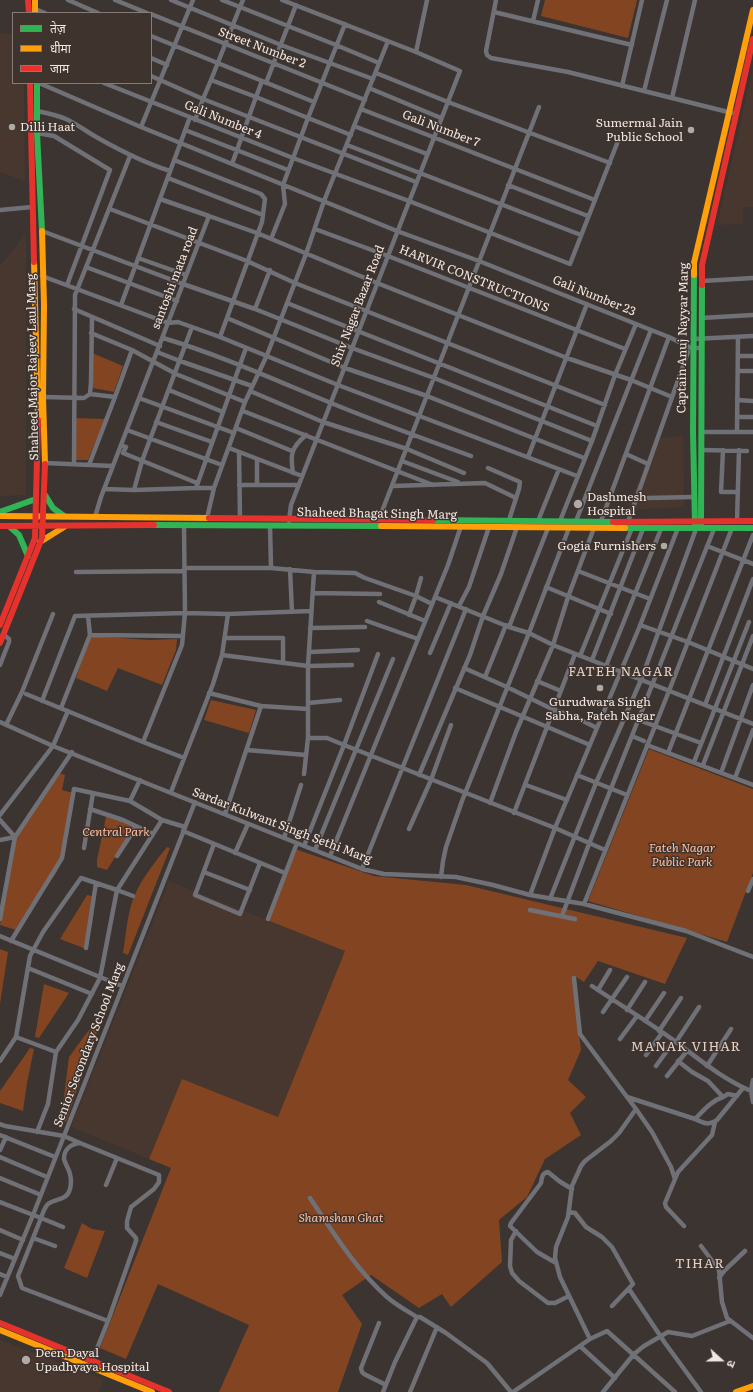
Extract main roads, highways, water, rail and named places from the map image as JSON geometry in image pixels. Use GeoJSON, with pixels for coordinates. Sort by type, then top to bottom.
{"type":"FeatureCollection","features":[{"type":"Feature","properties":{"kind":"place","name":"Dilli Haat"},"geometry":{"type":"Point","coordinates":[12,127]}},
{"type":"Feature","properties":{"kind":"place","name":"Sumermal Jain Public School"},"geometry":{"type":"Point","coordinates":[691,130]}},
{"type":"Feature","properties":{"kind":"place","name":"Dashmesh Hospital"},"geometry":{"type":"Point","coordinates":[578,504]}},
{"type":"Feature","properties":{"kind":"place","name":"Gogia Furnishers"},"geometry":{"type":"Point","coordinates":[664,546]}},
{"type":"Feature","properties":{"kind":"place","name":"Gurudwara Singh Sabha, Fateh Nagar"},"geometry":{"type":"Point","coordinates":[600,688]}},
{"type":"Feature","properties":{"kind":"place","name":"Deen Dayal Upadhyaya Hospital"},"geometry":{"type":"Point","coordinates":[26,1360]}},
{"type":"Feature","properties":{"kind":"district","name":"FATEH NAGAR"},"geometry":{"type":"Point","coordinates":[621,672]}},
{"type":"Feature","properties":{"kind":"district","name":"MANAK VIHAR"},"geometry":{"type":"Point","coordinates":[686,1047]}},
{"type":"Feature","properties":{"kind":"district","name":"TIHAR"},"geometry":{"type":"Point","coordinates":[700,1264]}},
{"type":"Feature","properties":{"kind":"park label","name":"Central Park"},"geometry":{"type":"Point","coordinates":[116,832]}},
{"type":"Feature","properties":{"kind":"park label","name":"Fateh Nagar Public Park"},"geometry":{"type":"Point","coordinates":[682,855]}},
{"type":"Feature","properties":{"kind":"park label","name":"Shamshan Ghat"},"geometry":{"type":"Point","coordinates":[341,1218]}}]}
